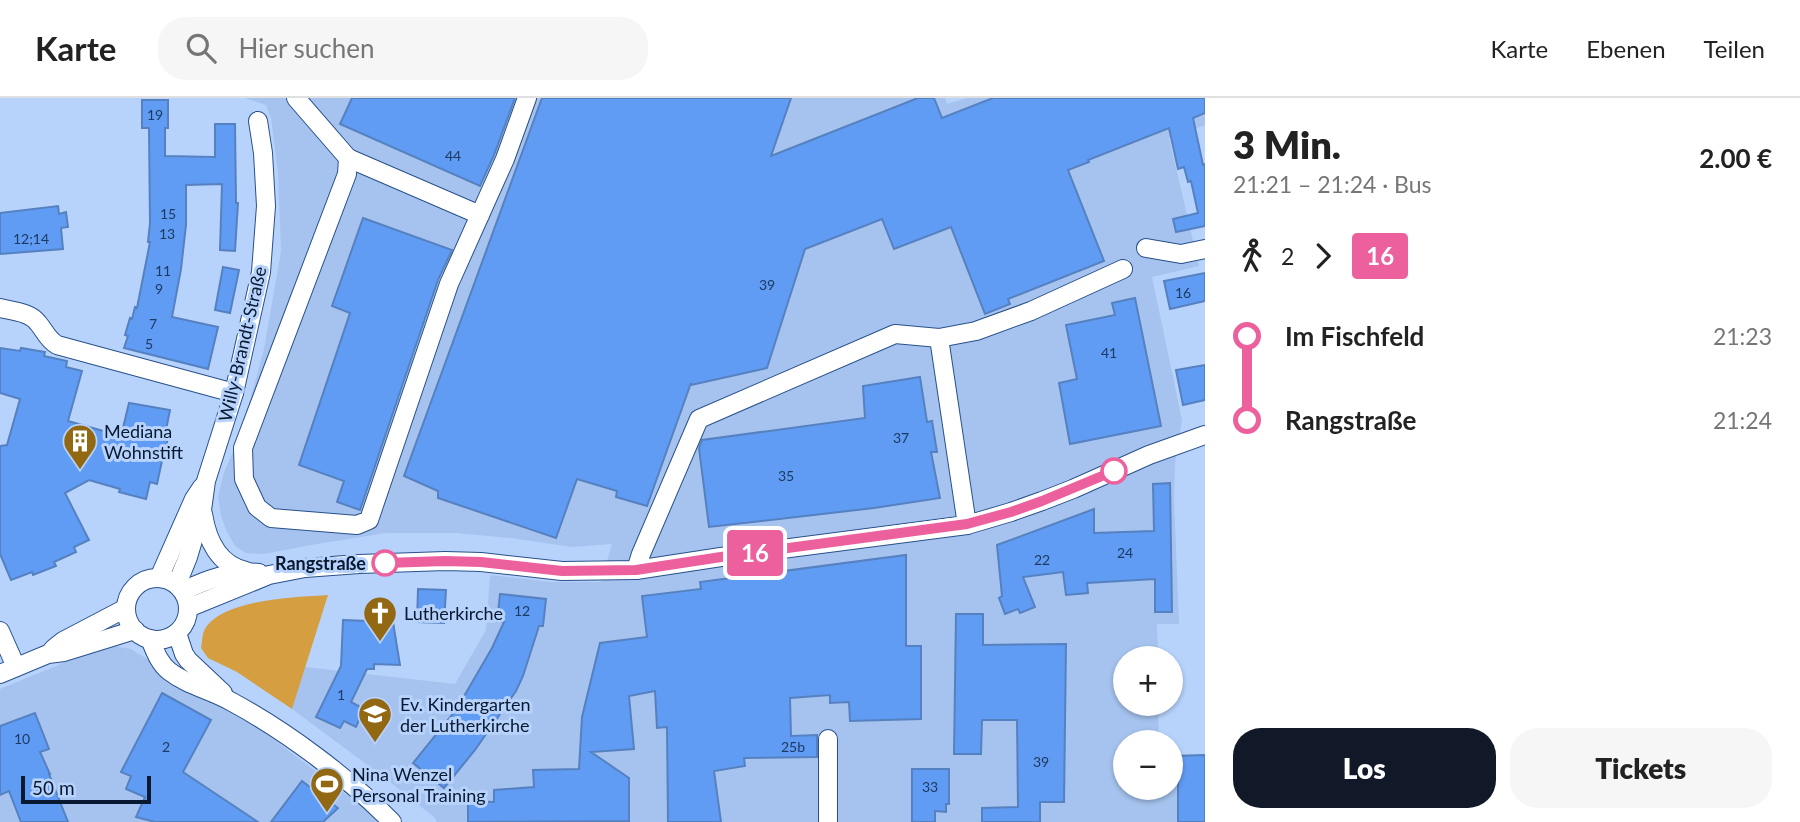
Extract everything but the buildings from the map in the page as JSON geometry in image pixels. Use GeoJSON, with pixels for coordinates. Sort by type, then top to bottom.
{"type":"FeatureCollection","features":[{"type":"Feature","properties":{"kind":"street"},"geometry":{"type":"LineString","coordinates":[[296,98],[348,158],[480,215]]}},
{"type":"Feature","properties":{"kind":"street"},"geometry":{"type":"LineString","coordinates":[[348,158],[346,174],[243,449],[244,479],[257,507],[271,518],[357,525],[369,520],[449,284],[505,159],[527,98]]}},
{"type":"Feature","properties":{"kind":"street","name":"Willy-Brandt-Straße"},"geometry":{"type":"LineString","coordinates":[[183,595],[188,557],[202,510],[206,481],[234,393],[261,272],[266,206],[258,121]]}},
{"type":"Feature","properties":{"kind":"street"},"geometry":{"type":"LineString","coordinates":[[1146,248],[1181,254],[1205,249]]}},
{"type":"Feature","properties":{"kind":"street"},"geometry":{"type":"LineString","coordinates":[[636,570],[699,419],[895,334],[939,338],[976,331],[1031,311],[1123,269]]}},
{"type":"Feature","properties":{"kind":"street"},"geometry":{"type":"LineString","coordinates":[[0,308],[32,317],[52,342],[62,347],[234,393]]}},
{"type":"Feature","properties":{"kind":"street"},"geometry":{"type":"LineString","coordinates":[[939,338],[967,524]]}},
{"type":"Feature","properties":{"kind":"street"},"geometry":{"type":"LineString","coordinates":[[392,822],[322,761],[258,717],[230,700],[188,683],[169,671],[127,616],[131,592],[151,579],[159,578],[165,579],[183,595],[205,599],[269,575],[305,568],[445,561],[562,571],[636,570],[967,524],[1011,512],[1063,493],[1149,455],[1205,435]]}},
{"type":"Feature","properties":{"kind":"street","name":"Willy-Brandt-Straße"},"geometry":{"type":"LineString","coordinates":[[159,578],[194,499],[206,481]]}},
{"type":"Feature","properties":{"kind":"street"},"geometry":{"type":"LineString","coordinates":[[202,510],[207,535],[228,565],[269,575]]}},
{"type":"Feature","properties":{"kind":"street"},"geometry":{"type":"LineString","coordinates":[[183,595],[210,579],[249,572]]}},
{"type":"Feature","properties":{"kind":"street"},"geometry":{"type":"LineString","coordinates":[[0,631],[8,670],[48,654],[142,635],[165,639],[177,633],[186,621],[183,595]]}},
{"type":"Feature","properties":{"kind":"street"},"geometry":{"type":"LineString","coordinates":[[48,654],[63,641],[127,608]]}},
{"type":"Feature","properties":{"kind":"street"},"geometry":{"type":"LineString","coordinates":[[177,633],[188,660],[230,700]]}},
{"type":"Feature","properties":{"kind":"street"},"geometry":{"type":"LineString","coordinates":[[828,740],[828,822]]}},
{"type":"Feature","properties":{"kind":"shaded area"},"geometry":{"type":"Polygon","coordinates":[[[245,98],[945,98],[947,104],[967,98],[1205,98],[1205,125],[1169,138],[1199,266],[1152,277],[1182,420],[1175,464],[1174,499],[1179,624],[1157,624],[1158,646],[1113,646],[1113,716],[1158,716],[1159,730],[1113,730],[1113,800],[1183,800],[1183,754],[1205,754],[1205,822],[437,822],[385,778],[292,709],[305,667],[455,684],[486,630],[490,575],[552,582],[601,582],[612,544],[572,547],[456,533],[386,533],[264,554],[246,553],[235,546],[221,516],[218,497],[224,472],[241,434],[264,349],[281,251],[278,173],[271,118],[266,105],[245,98]]]}},
{"type":"Feature","properties":{"kind":"shaded area"},"geometry":{"type":"Polygon","coordinates":[[[328,595],[292,709],[237,672],[208,658],[201,648],[204,631],[212,620],[225,612],[260,602],[328,595]]]}},
{"type":"Feature","properties":{"kind":"shaded area"},"geometry":{"type":"Polygon","coordinates":[[[107,645],[131,649],[264,732],[371,813],[379,822],[0,822],[0,689],[107,645]]]}},
{"type":"Feature","properties":{"kind":"bus line","name":"16"},"geometry":{"type":"LineString","coordinates":[[385,563],[481,562],[562,571],[636,570],[967,524],[1042,501],[1114,471]]}},
{"type":"Feature","properties":{"kind":"place","name":"Mediana Wohnstift"},"geometry":{"type":"Point","coordinates":[80,471]}},
{"type":"Feature","properties":{"kind":"place","name":"Rangstraße"},"geometry":{"type":"Point","coordinates":[385,563]}},
{"type":"Feature","properties":{"kind":"place","name":"Lutherkirche"},"geometry":{"type":"Point","coordinates":[380,643]}},
{"type":"Feature","properties":{"kind":"place","name":"Ev. Kindergarten der Lutherkirche"},"geometry":{"type":"Point","coordinates":[375,744]}},
{"type":"Feature","properties":{"kind":"place","name":"Nina Wenzel Personal Training"},"geometry":{"type":"Point","coordinates":[327,814]}}]}
